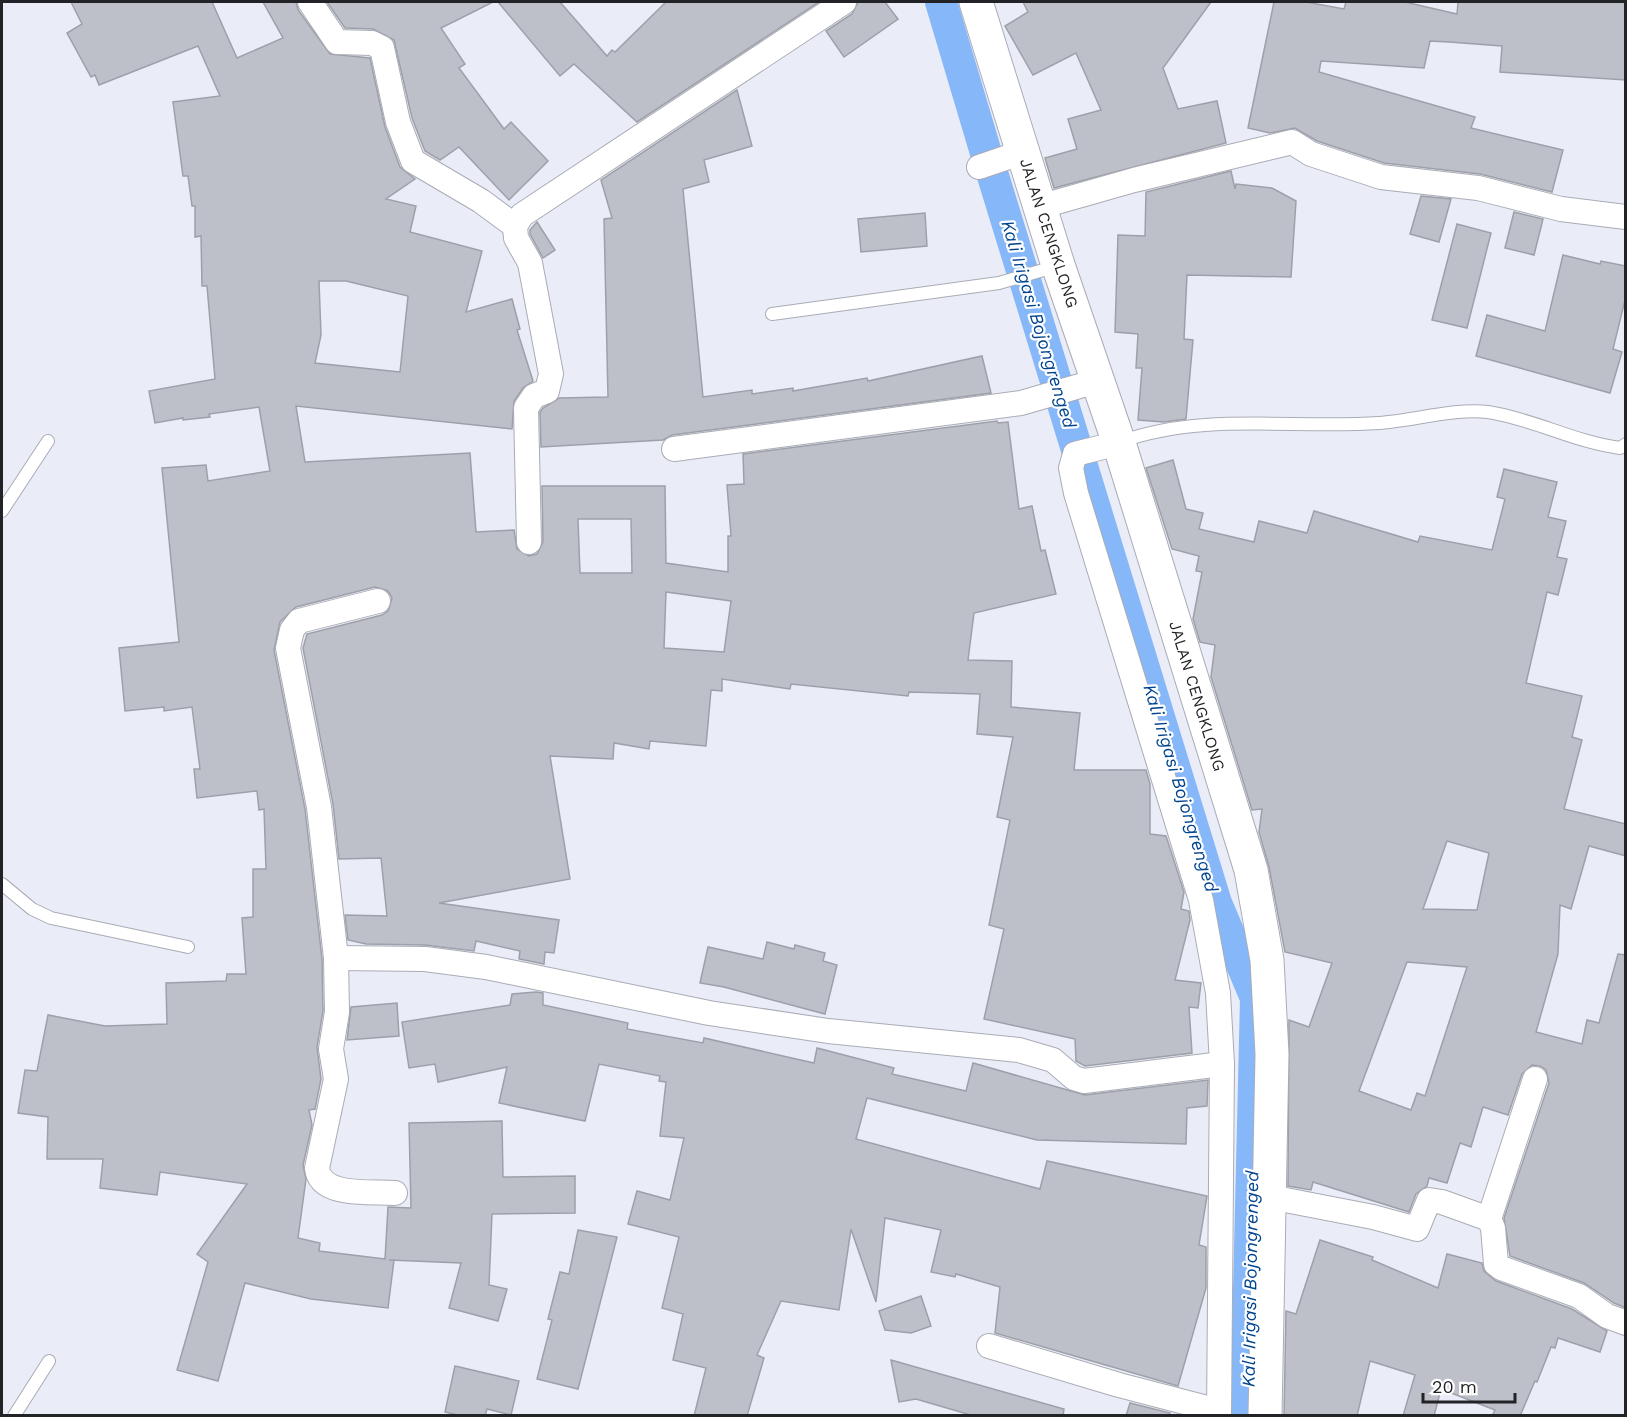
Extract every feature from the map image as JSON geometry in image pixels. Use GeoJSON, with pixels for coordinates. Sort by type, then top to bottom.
{"type":"FeatureCollection","features":[{"type":"Feature","properties":{"kind":"main road","name":"JALAN CENGKLONG"},"geometry":{"type":"LineString","coordinates":[[976,2],[1023,152],[1054,266],[1073,388],[1114,444],[1251,870],[1267,960],[1272,1054],[1265,1416]]}},
{"type":"Feature","properties":{"kind":"street"},"geometry":{"type":"LineString","coordinates":[[310,2],[337,42],[372,43],[382,48],[398,122],[413,160],[481,201],[516,226]]}},
{"type":"Feature","properties":{"kind":"street"},"geometry":{"type":"LineString","coordinates":[[529,542],[526,408],[534,396],[547,391],[551,374],[530,263],[516,238],[516,226],[522,215],[844,2]]}},
{"type":"Feature","properties":{"kind":"street"},"geometry":{"type":"LineString","coordinates":[[1039,207],[1134,180],[1292,142],[1311,154],[1381,177],[1478,188],[1561,209],[1626,217]]}},
{"type":"Feature","properties":{"kind":"street"},"geometry":{"type":"LineString","coordinates":[[979,167],[1023,152]]}},
{"type":"Feature","properties":{"kind":"street"},"geometry":{"type":"LineString","coordinates":[[674,448],[935,416],[1021,403],[1073,388]]}},
{"type":"Feature","properties":{"kind":"street"},"geometry":{"type":"LineString","coordinates":[[989,1346],[1219,1413],[1222,1064],[1218,993],[1201,900],[1076,493],[1071,468],[1075,454],[1114,444]]}},
{"type":"Feature","properties":{"kind":"street"},"geometry":{"type":"LineString","coordinates":[[378,601],[299,621],[292,630],[288,648],[319,807],[336,958],[338,1012],[331,1049],[336,1079],[317,1168],[318,1177],[324,1184],[339,1189],[395,1193]]}},
{"type":"Feature","properties":{"kind":"street"},"geometry":{"type":"LineString","coordinates":[[336,958],[425,959],[486,967],[709,1013],[817,1030],[1019,1050],[1053,1060],[1074,1078],[1084,1081],[1222,1064]]}},
{"type":"Feature","properties":{"kind":"street"},"geometry":{"type":"LineString","coordinates":[[1535,1079],[1489,1219],[1493,1228],[1496,1264],[1501,1268],[1579,1296],[1607,1316],[1626,1323]]}},
{"type":"Feature","properties":{"kind":"street"},"geometry":{"type":"LineString","coordinates":[[1270,1197],[1373,1217],[1417,1229],[1429,1200],[1442,1202],[1489,1219]]}},
{"type":"Feature","properties":{"kind":"lane"},"geometry":{"type":"LineString","coordinates":[[772,314],[999,283],[1054,266]]}},
{"type":"Feature","properties":{"kind":"lane"},"geometry":{"type":"LineString","coordinates":[[1114,444],[1139,435],[1204,423],[1320,426],[1382,423],[1485,412],[1525,419],[1586,443],[1620,448],[1626,444]]}},
{"type":"Feature","properties":{"kind":"lane"},"geometry":{"type":"LineString","coordinates":[[2,511],[48,441]]}},
{"type":"Feature","properties":{"kind":"lane"},"geometry":{"type":"LineString","coordinates":[[2,884],[32,909],[51,918],[188,946]]}},
{"type":"Feature","properties":{"kind":"lane"},"geometry":{"type":"LineString","coordinates":[[14,1416],[49,1361]]}},
{"type":"Feature","properties":{"kind":"building"},"geometry":{"type":"Polygon","coordinates":[[[71,2],[212,2],[237,58],[283,38],[263,2],[296,2],[298,10],[330,54],[370,58],[385,127],[400,167],[415,179],[386,199],[416,206],[410,232],[482,251],[466,312],[512,299],[520,329],[517,330],[533,381],[523,388],[514,401],[512,429],[296,406],[305,462],[470,453],[476,532],[514,530],[517,549],[529,556],[537,554],[543,542],[542,486],[665,486],[666,563],[728,572],[728,536],[731,536],[727,485],[744,484],[743,454],[997,421],[998,423],[1008,422],[1019,509],[1032,506],[1041,551],[1045,550],[1056,594],[974,613],[968,660],[1012,661],[1011,707],[1080,713],[1074,770],[1146,770],[1150,784],[1150,834],[1166,836],[1184,892],[1181,909],[1189,911],[1190,920],[1175,980],[1201,983],[1198,1008],[1189,1007],[1192,1053],[1085,1066],[1076,1061],[1075,1039],[984,1019],[1004,929],[989,925],[1010,820],[997,817],[1013,737],[977,734],[980,694],[909,692],[908,696],[791,684],[790,689],[722,679],[722,691],[711,690],[706,746],[650,741],[649,749],[614,743],[613,759],[550,756],[570,879],[439,903],[559,920],[554,953],[545,952],[544,964],[519,959],[520,951],[476,941],[474,951],[425,945],[366,944],[348,940],[345,915],[387,916],[381,858],[339,859],[333,804],[303,648],[307,634],[382,615],[388,611],[392,598],[388,591],[375,587],[296,607],[280,622],[274,650],[305,809],[322,959],[323,1011],[317,1047],[321,1079],[315,1109],[309,1110],[312,1125],[303,1165],[306,1179],[298,1238],[320,1243],[319,1251],[385,1259],[388,1207],[411,1208],[409,1123],[502,1121],[503,1177],[575,1176],[575,1213],[492,1214],[489,1285],[507,1289],[498,1321],[449,1308],[461,1263],[394,1260],[388,1308],[311,1299],[245,1283],[218,1381],[177,1370],[208,1262],[197,1254],[247,1184],[160,1172],[157,1195],[100,1188],[103,1159],[47,1159],[48,1117],[18,1113],[25,1070],[37,1071],[48,1015],[105,1026],[167,1024],[166,983],[226,981],[227,974],[246,974],[242,918],[253,917],[253,869],[266,869],[264,809],[259,810],[257,791],[197,798],[194,769],[200,769],[192,707],[164,711],[164,707],[125,711],[119,648],[179,642],[162,468],[206,465],[208,481],[270,471],[259,407],[209,414],[210,417],[183,420],[183,418],[155,423],[149,391],[215,379],[207,286],[202,286],[201,236],[195,237],[195,206],[192,206],[188,176],[183,176],[173,102],[220,96],[198,46],[99,85],[95,75],[91,77],[67,33],[82,24],[71,2]],[[319,281],[321,335],[315,363],[400,372],[408,296],[346,281],[319,281]],[[578,519],[580,573],[632,573],[631,519],[578,519]],[[666,592],[664,648],[724,652],[731,601],[666,592]]]}},
{"type":"Feature","properties":{"kind":"building"},"geometry":{"type":"Polygon","coordinates":[[[327,2],[493,2],[441,28],[465,64],[459,68],[504,129],[511,122],[548,161],[509,200],[459,147],[440,160],[425,151],[412,118],[394,40],[373,29],[345,28],[327,2]]]}},
{"type":"Feature","properties":{"kind":"building"},"geometry":{"type":"Polygon","coordinates":[[[498,2],[560,2],[607,56],[612,50],[615,52],[666,2],[819,2],[637,122],[574,64],[560,76],[498,2]]]}},
{"type":"Feature","properties":{"kind":"building"},"geometry":{"type":"Polygon","coordinates":[[[858,2],[885,2],[898,19],[844,57],[826,31],[852,14],[858,2]]]}},
{"type":"Feature","properties":{"kind":"building"},"geometry":{"type":"Polygon","coordinates":[[[1023,2],[1211,2],[1163,68],[1178,109],[1217,101],[1226,143],[1054,188],[1045,158],[1077,149],[1068,119],[1101,110],[1076,53],[1033,75],[1005,26],[1028,12],[1023,2]]]}},
{"type":"Feature","properties":{"kind":"building"},"geometry":{"type":"Polygon","coordinates":[[[1274,2],[1306,2],[1344,9],[1346,2],[1405,2],[1457,14],[1458,2],[1626,2],[1626,80],[1500,72],[1502,46],[1449,42],[1430,41],[1424,68],[1321,61],[1319,72],[1475,117],[1471,128],[1563,150],[1552,192],[1480,174],[1384,163],[1317,141],[1295,128],[1270,133],[1248,128],[1274,2]]]}},
{"type":"Feature","properties":{"kind":"building"},"geometry":{"type":"Polygon","coordinates":[[[737,90],[752,146],[704,160],[709,182],[683,189],[703,397],[752,390],[752,394],[793,388],[793,391],[867,378],[868,381],[982,356],[991,393],[672,435],[663,440],[541,447],[540,412],[543,408],[559,398],[608,397],[604,219],[612,218],[601,180],[737,90]]]}},
{"type":"Feature","properties":{"kind":"building"},"geometry":{"type":"Polygon","coordinates":[[[1231,171],[1235,189],[1236,184],[1272,188],[1296,201],[1291,277],[1187,275],[1184,339],[1193,340],[1186,419],[1164,422],[1138,420],[1142,368],[1136,368],[1138,334],[1115,332],[1118,235],[1145,236],[1146,192],[1231,171]]]}},
{"type":"Feature","properties":{"kind":"building"},"geometry":{"type":"Polygon","coordinates":[[[1421,196],[1451,199],[1439,242],[1410,234],[1421,196]]]}},
{"type":"Feature","properties":{"kind":"building"},"geometry":{"type":"Polygon","coordinates":[[[1514,212],[1543,219],[1534,255],[1505,248],[1514,212]]]}},
{"type":"Feature","properties":{"kind":"building"},"geometry":{"type":"Polygon","coordinates":[[[925,213],[927,246],[861,252],[858,219],[925,213]]]}},
{"type":"Feature","properties":{"kind":"building"},"geometry":{"type":"Polygon","coordinates":[[[537,222],[555,250],[543,258],[530,234],[530,230],[537,222]]]}},
{"type":"Feature","properties":{"kind":"building"},"geometry":{"type":"Polygon","coordinates":[[[1457,224],[1491,233],[1467,328],[1432,320],[1457,224]]]}},
{"type":"Feature","properties":{"kind":"building"},"geometry":{"type":"Polygon","coordinates":[[[1563,255],[1600,264],[1601,261],[1626,266],[1626,296],[1613,349],[1622,352],[1610,393],[1476,356],[1487,315],[1545,331],[1563,255]]]}},
{"type":"Feature","properties":{"kind":"building"},"geometry":{"type":"Polygon","coordinates":[[[1173,460],[1186,509],[1203,513],[1199,529],[1254,542],[1259,521],[1307,533],[1314,511],[1418,542],[1420,536],[1492,550],[1505,499],[1497,497],[1504,469],[1557,482],[1548,517],[1566,521],[1557,557],[1567,559],[1558,595],[1547,592],[1526,683],[1582,696],[1572,737],[1582,740],[1564,809],[1626,824],[1626,856],[1589,846],[1571,909],[1560,905],[1558,954],[1536,1032],[1582,1044],[1587,1020],[1599,1023],[1618,954],[1626,955],[1626,1308],[1614,1303],[1584,1283],[1510,1256],[1504,1218],[1549,1083],[1546,1070],[1540,1066],[1532,1065],[1522,1074],[1508,1115],[1483,1107],[1471,1147],[1460,1143],[1447,1183],[1429,1178],[1427,1186],[1416,1194],[1409,1212],[1313,1182],[1311,1190],[1288,1186],[1289,1020],[1309,1027],[1332,963],[1285,952],[1269,867],[1259,832],[1262,809],[1252,810],[1211,677],[1215,645],[1200,642],[1193,619],[1202,572],[1196,571],[1199,556],[1172,549],[1146,468],[1173,460]],[[1447,841],[1423,909],[1477,910],[1489,853],[1447,841]],[[1407,962],[1359,1091],[1411,1110],[1417,1093],[1425,1096],[1467,967],[1407,962]]]}},
{"type":"Feature","properties":{"kind":"building"},"geometry":{"type":"Polygon","coordinates":[[[767,942],[794,949],[795,945],[825,953],[823,961],[837,965],[825,1014],[724,987],[700,983],[708,947],[763,959],[767,942]]]}},
{"type":"Feature","properties":{"kind":"building"},"geometry":{"type":"Polygon","coordinates":[[[543,993],[543,1005],[628,1023],[627,1029],[703,1043],[704,1038],[814,1063],[817,1048],[894,1068],[892,1074],[966,1091],[973,1063],[1085,1095],[1208,1080],[1207,1106],[1187,1108],[1186,1144],[1037,1140],[867,1098],[856,1139],[1040,1189],[1047,1161],[1207,1196],[1199,1245],[1206,1247],[1206,1288],[1178,1386],[995,1333],[1000,1287],[956,1274],[955,1277],[931,1272],[941,1230],[885,1218],[876,1302],[851,1229],[839,1310],[781,1301],[757,1355],[764,1358],[747,1416],[694,1416],[706,1368],[673,1360],[683,1314],[662,1308],[679,1237],[628,1224],[637,1191],[670,1200],[684,1138],[660,1136],[666,1082],[659,1081],[660,1076],[599,1064],[585,1121],[499,1103],[507,1067],[438,1082],[435,1064],[409,1068],[402,1022],[510,1005],[512,994],[543,993]]]}},
{"type":"Feature","properties":{"kind":"building"},"geometry":{"type":"Polygon","coordinates":[[[397,1003],[399,1036],[347,1040],[351,1007],[397,1003]]]}},
{"type":"Feature","properties":{"kind":"building"},"geometry":{"type":"Polygon","coordinates":[[[578,1230],[617,1237],[578,1389],[537,1379],[552,1320],[548,1319],[560,1272],[569,1274],[578,1230]]]}},
{"type":"Feature","properties":{"kind":"building"},"geometry":{"type":"Polygon","coordinates":[[[1320,1240],[1373,1257],[1372,1260],[1438,1288],[1447,1254],[1482,1263],[1484,1271],[1496,1281],[1572,1309],[1607,1331],[1600,1352],[1558,1338],[1555,1348],[1551,1347],[1520,1416],[1492,1416],[1495,1410],[1441,1389],[1434,1416],[1403,1416],[1415,1375],[1370,1361],[1357,1416],[1284,1416],[1286,1311],[1296,1314],[1320,1240]]]}},
{"type":"Feature","properties":{"kind":"building"},"geometry":{"type":"Polygon","coordinates":[[[921,1296],[931,1326],[911,1333],[885,1330],[879,1311],[921,1296]]]}},
{"type":"Feature","properties":{"kind":"building"},"geometry":{"type":"Polygon","coordinates":[[[891,1360],[1064,1409],[1063,1416],[974,1416],[916,1399],[899,1402],[891,1360]]]}},
{"type":"Feature","properties":{"kind":"building"},"geometry":{"type":"Polygon","coordinates":[[[455,1366],[519,1381],[511,1415],[487,1409],[485,1416],[462,1416],[445,1412],[455,1366]]]}},
{"type":"Feature","properties":{"kind":"building"},"geometry":{"type":"Polygon","coordinates":[[[1130,1403],[1170,1413],[1169,1416],[1126,1416],[1130,1403]]]}},
{"type":"Feature","properties":{"kind":"waterway","name":"Kali Irigasi Bojongrenged"},"geometry":{"type":"LineString","coordinates":[[941,2],[986,153]]}},
{"type":"Feature","properties":{"kind":"waterway","name":"Kali Irigasi Bojongrenged"},"geometry":{"type":"LineString","coordinates":[[993,176],[1216,903],[1256,998],[1246,1416]]}}]}
